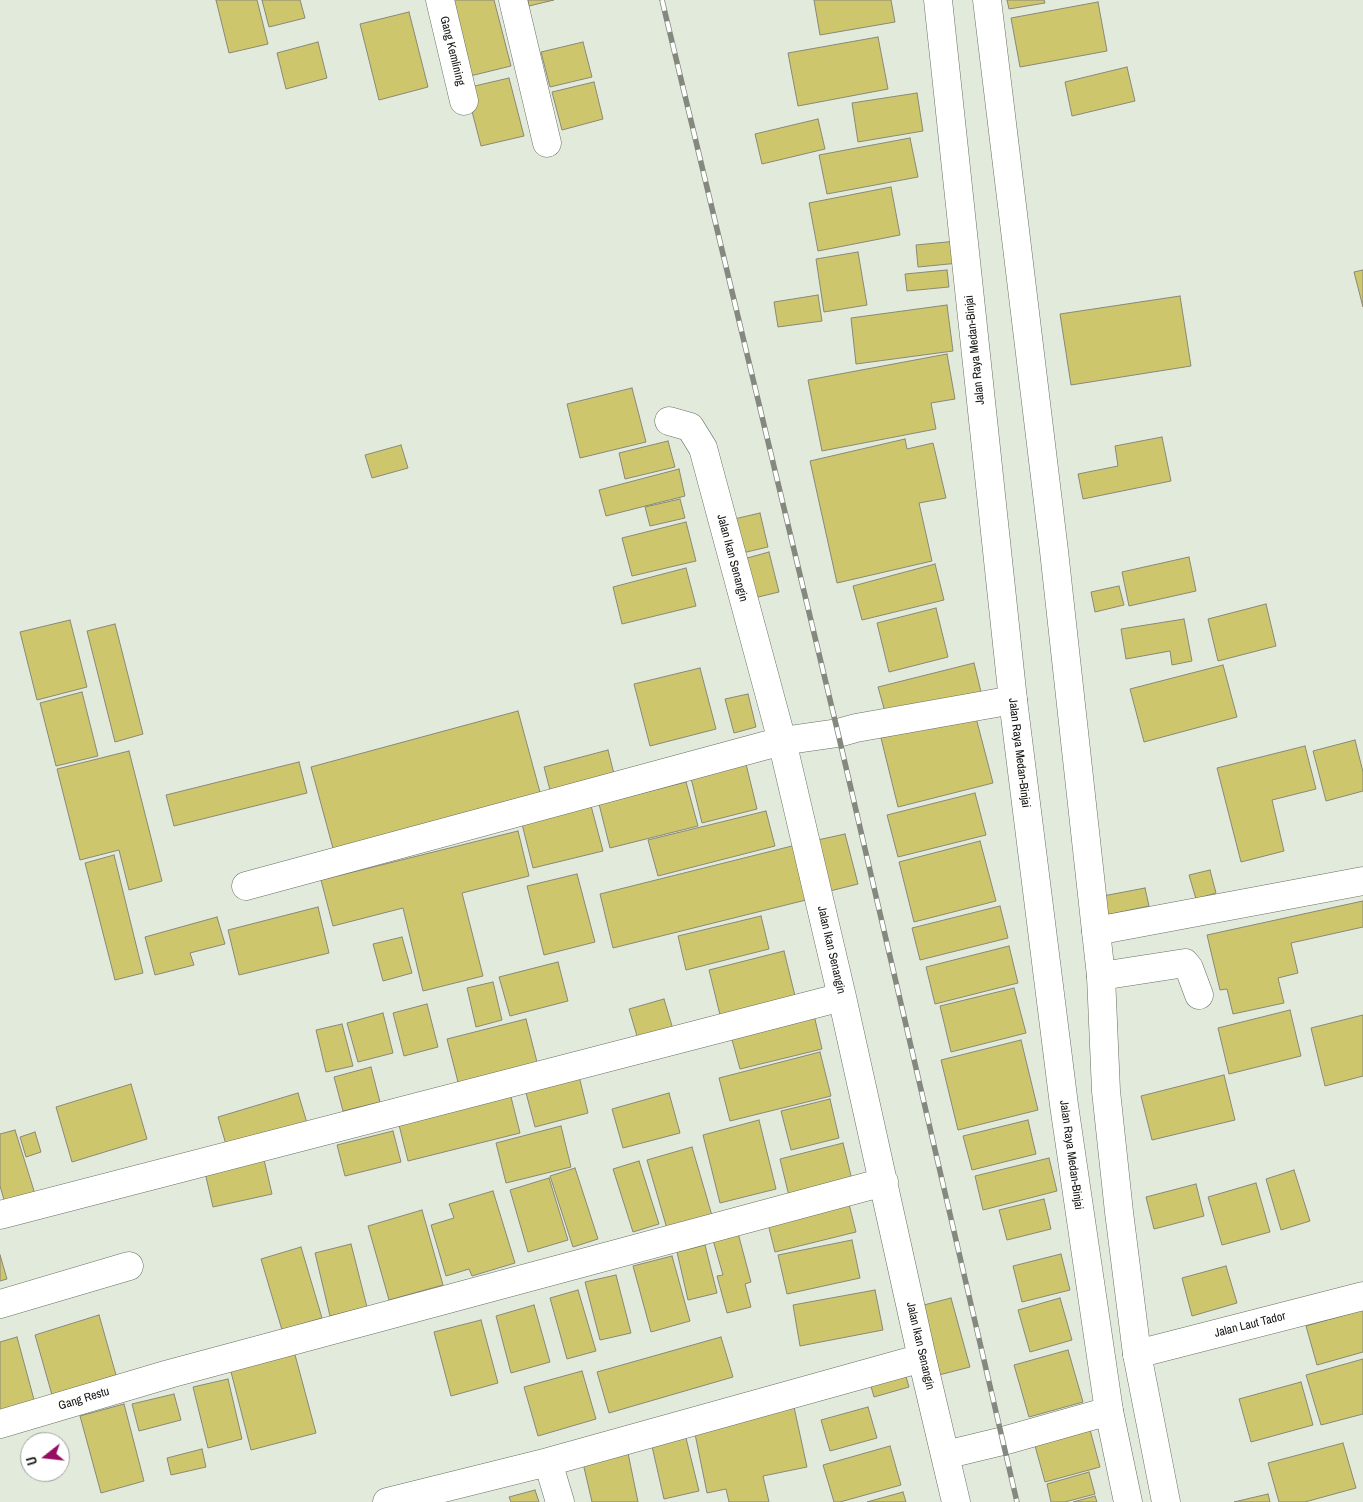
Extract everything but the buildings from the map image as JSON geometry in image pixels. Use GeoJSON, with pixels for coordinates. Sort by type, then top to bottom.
{"type":"FeatureCollection","features":[{"type":"Feature","properties":{"kind":"street","name":"Gang Kemlining"},"geometry":{"type":"LineString","coordinates":[[440,0],[464,101]]}},
{"type":"Feature","properties":{"kind":"street"},"geometry":{"type":"LineString","coordinates":[[513,0],[547,143]]}},
{"type":"Feature","properties":{"kind":"street","name":"Jalan Raya Medan-Binjai"},"geometry":{"type":"LineString","coordinates":[[938,0],[1012,700],[1064,1105],[1109,1411],[1128,1502]]}},
{"type":"Feature","properties":{"kind":"street"},"geometry":{"type":"LineString","coordinates":[[987,0],[1053,542],[1101,976],[1106,1091],[1118,1212],[1137,1354],[1166,1502]]}},
{"type":"Feature","properties":{"kind":"street","name":"Jalan Ikan Senangin"},"geometry":{"type":"LineString","coordinates":[[669,421],[690,427],[703,448],[782,741],[956,1502]]}},
{"type":"Feature","properties":{"kind":"street"},"geometry":{"type":"LineString","coordinates":[[246,886],[782,741],[838,733],[856,728],[1012,700]]}},
{"type":"Feature","properties":{"kind":"street"},"geometry":{"type":"LineString","coordinates":[[1096,931],[1363,881]]}},
{"type":"Feature","properties":{"kind":"street"},"geometry":{"type":"LineString","coordinates":[[1101,976],[1185,963],[1189,968],[1198,994]]}},
{"type":"Feature","properties":{"kind":"street"},"geometry":{"type":"LineString","coordinates":[[0,1215],[842,997]]}},
{"type":"Feature","properties":{"kind":"street","name":"Gang Restu"},"geometry":{"type":"LineString","coordinates":[[0,1424],[169,1374],[884,1182]]}},
{"type":"Feature","properties":{"kind":"street"},"geometry":{"type":"LineString","coordinates":[[0,1304],[129,1266]]}},
{"type":"Feature","properties":{"kind":"street","name":"Jalan Laut Tador"},"geometry":{"type":"LineString","coordinates":[[1137,1354],[1363,1296]]}},
{"type":"Feature","properties":{"kind":"street"},"geometry":{"type":"LineString","coordinates":[[388,1502],[548,1462],[922,1358]]}},
{"type":"Feature","properties":{"kind":"street"},"geometry":{"type":"LineString","coordinates":[[945,1455],[1003,1441],[1109,1411]]}},
{"type":"Feature","properties":{"kind":"street"},"geometry":{"type":"LineString","coordinates":[[548,1462],[560,1502]]}},
{"type":"Feature","properties":{"kind":"railway"},"geometry":{"type":"LineString","coordinates":[[662,0],[838,733],[1017,1502]]}}]}
